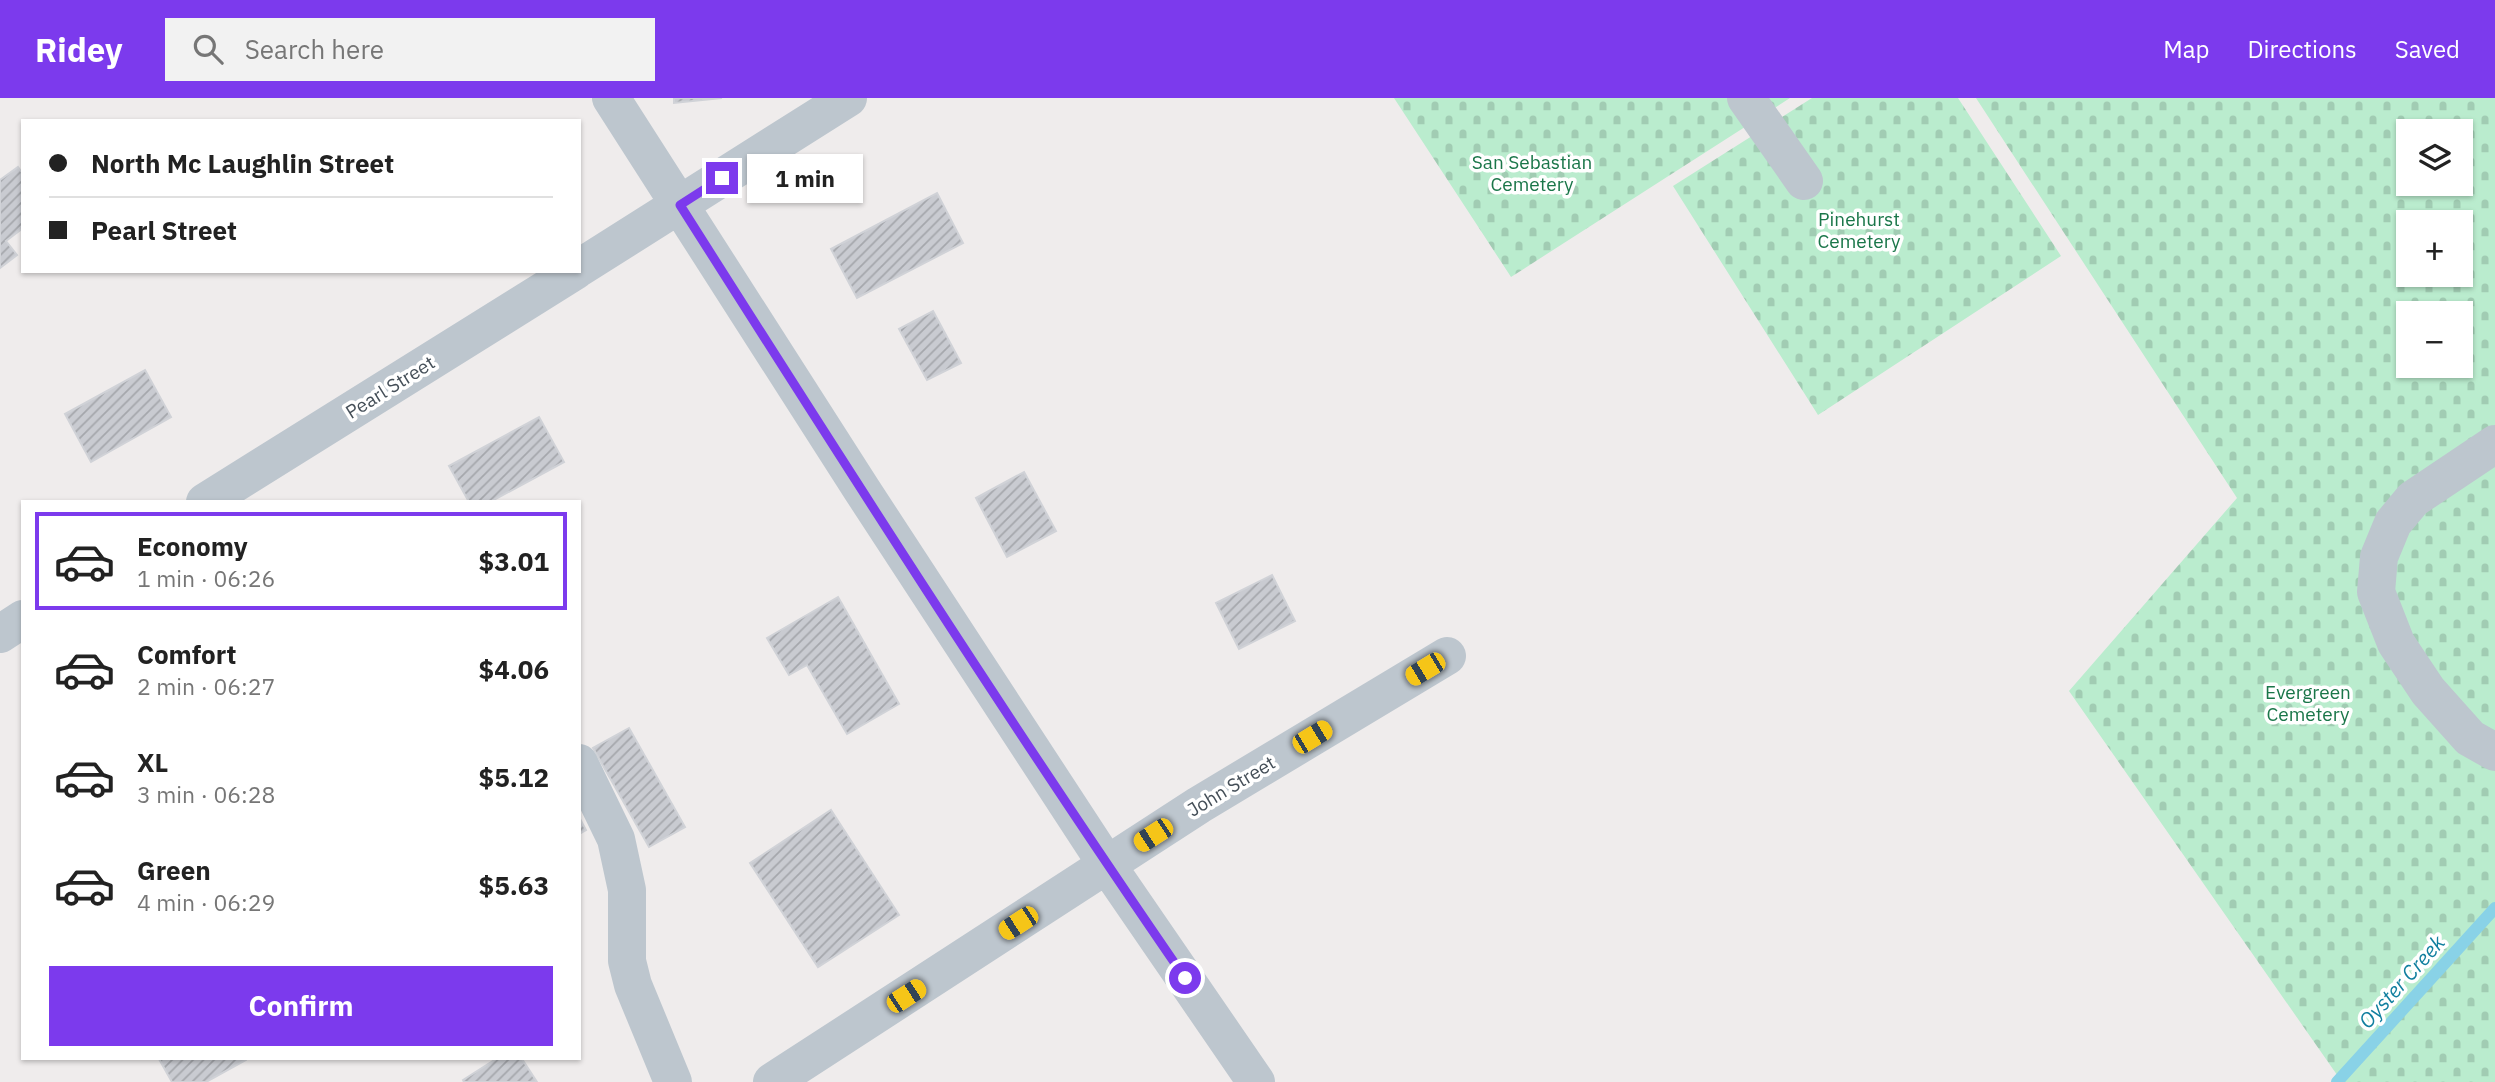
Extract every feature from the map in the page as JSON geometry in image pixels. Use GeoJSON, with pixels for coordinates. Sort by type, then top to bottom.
{"type":"FeatureCollection","features":[{"type":"Feature","properties":{"kind":"street"},"geometry":{"type":"LineString","coordinates":[[611,98],[1107,865],[1256,1082]]}},
{"type":"Feature","properties":{"kind":"street"},"geometry":{"type":"LineString","coordinates":[[581,267],[848,98]]}},
{"type":"Feature","properties":{"kind":"street"},"geometry":{"type":"LineString","coordinates":[[1746,98],[1804,181]]}},
{"type":"Feature","properties":{"kind":"street","name":"Pearl Street"},"geometry":{"type":"LineString","coordinates":[[213,500],[245,492],[572,273]]}},
{"type":"Feature","properties":{"kind":"street"},"geometry":{"type":"LineString","coordinates":[[2495,444],[2413,499],[2393,523],[2379,557],[2376,592],[2396,643],[2428,691],[2470,738],[2495,751]]}},
{"type":"Feature","properties":{"kind":"street"},"geometry":{"type":"LineString","coordinates":[[0,634],[21,620]]}},
{"type":"Feature","properties":{"kind":"street","name":"John Street"},"geometry":{"type":"LineString","coordinates":[[772,1082],[1199,805],[1447,656]]}},
{"type":"Feature","properties":{"kind":"street"},"geometry":{"type":"LineString","coordinates":[[581,767],[615,839],[627,890],[627,961],[633,985],[673,1082]]}},
{"type":"Feature","properties":{"kind":"green space","name":"San Sebastian Cemetery"},"geometry":{"type":"Polygon","coordinates":[[[1394,98],[1790,98],[1511,277],[1394,98]]]}},
{"type":"Feature","properties":{"kind":"green space","name":"Pinehurst Cemetery"},"geometry":{"type":"Polygon","coordinates":[[[1812,98],[1958,98],[2061,256],[1818,415],[1673,186],[1812,98]]]}},
{"type":"Feature","properties":{"kind":"green space","name":"Evergreen Cemetery"},"geometry":{"type":"Polygon","coordinates":[[[1976,98],[2495,98],[2495,1082],[2342,1082],[2069,691],[2237,498],[1976,98]]]}},
{"type":"Feature","properties":{"kind":"building"},"geometry":{"type":"Polygon","coordinates":[[[674,98],[722,98],[674,103],[674,98]]]}},
{"type":"Feature","properties":{"kind":"building"},"geometry":{"type":"Polygon","coordinates":[[[18,167],[21,171],[21,230],[6,241],[17,255],[0,268],[0,180],[18,167]]]}},
{"type":"Feature","properties":{"kind":"building"},"geometry":{"type":"Polygon","coordinates":[[[937,193],[963,243],[857,298],[831,249],[937,193]]]}},
{"type":"Feature","properties":{"kind":"building"},"geometry":{"type":"Polygon","coordinates":[[[933,311],[961,363],[927,380],[899,329],[933,311]]]}},
{"type":"Feature","properties":{"kind":"building"},"geometry":{"type":"Polygon","coordinates":[[[145,370],[171,417],[91,462],[65,414],[145,370]]]}},
{"type":"Feature","properties":{"kind":"building"},"geometry":{"type":"Polygon","coordinates":[[[539,417],[564,462],[494,500],[468,500],[449,466],[539,417]]]}},
{"type":"Feature","properties":{"kind":"building"},"geometry":{"type":"Polygon","coordinates":[[[1024,472],[1056,531],[1007,557],[976,498],[1024,472]]]}},
{"type":"Feature","properties":{"kind":"building"},"geometry":{"type":"Polygon","coordinates":[[[1272,575],[1295,621],[1239,649],[1216,603],[1272,575]]]}},
{"type":"Feature","properties":{"kind":"building"},"geometry":{"type":"Polygon","coordinates":[[[838,597],[899,704],[847,734],[807,665],[789,675],[767,638],[838,597]]]}},
{"type":"Feature","properties":{"kind":"building"},"geometry":{"type":"Polygon","coordinates":[[[629,728],[685,827],[649,847],[593,748],[629,728]]]}},
{"type":"Feature","properties":{"kind":"building"},"geometry":{"type":"Polygon","coordinates":[[[831,810],[899,915],[818,967],[750,863],[831,810]]]}},
{"type":"Feature","properties":{"kind":"building"},"geometry":{"type":"Polygon","coordinates":[[[160,1060],[246,1060],[206,1082],[172,1082],[160,1060]]]}},
{"type":"Feature","properties":{"kind":"building"},"geometry":{"type":"Polygon","coordinates":[[[494,1060],[523,1060],[537,1082],[464,1082],[463,1080],[494,1060]]]}},
{"type":"Feature","properties":{"kind":"waterway","name":"Oyster Creek"},"geometry":{"type":"LineString","coordinates":[[2337,1082],[2495,908]]}},
{"type":"Feature","properties":{"kind":"route"},"geometry":{"type":"LineString","coordinates":[[722,178],[680,205],[877,514],[1107,865],[1185,978]]}}]}
